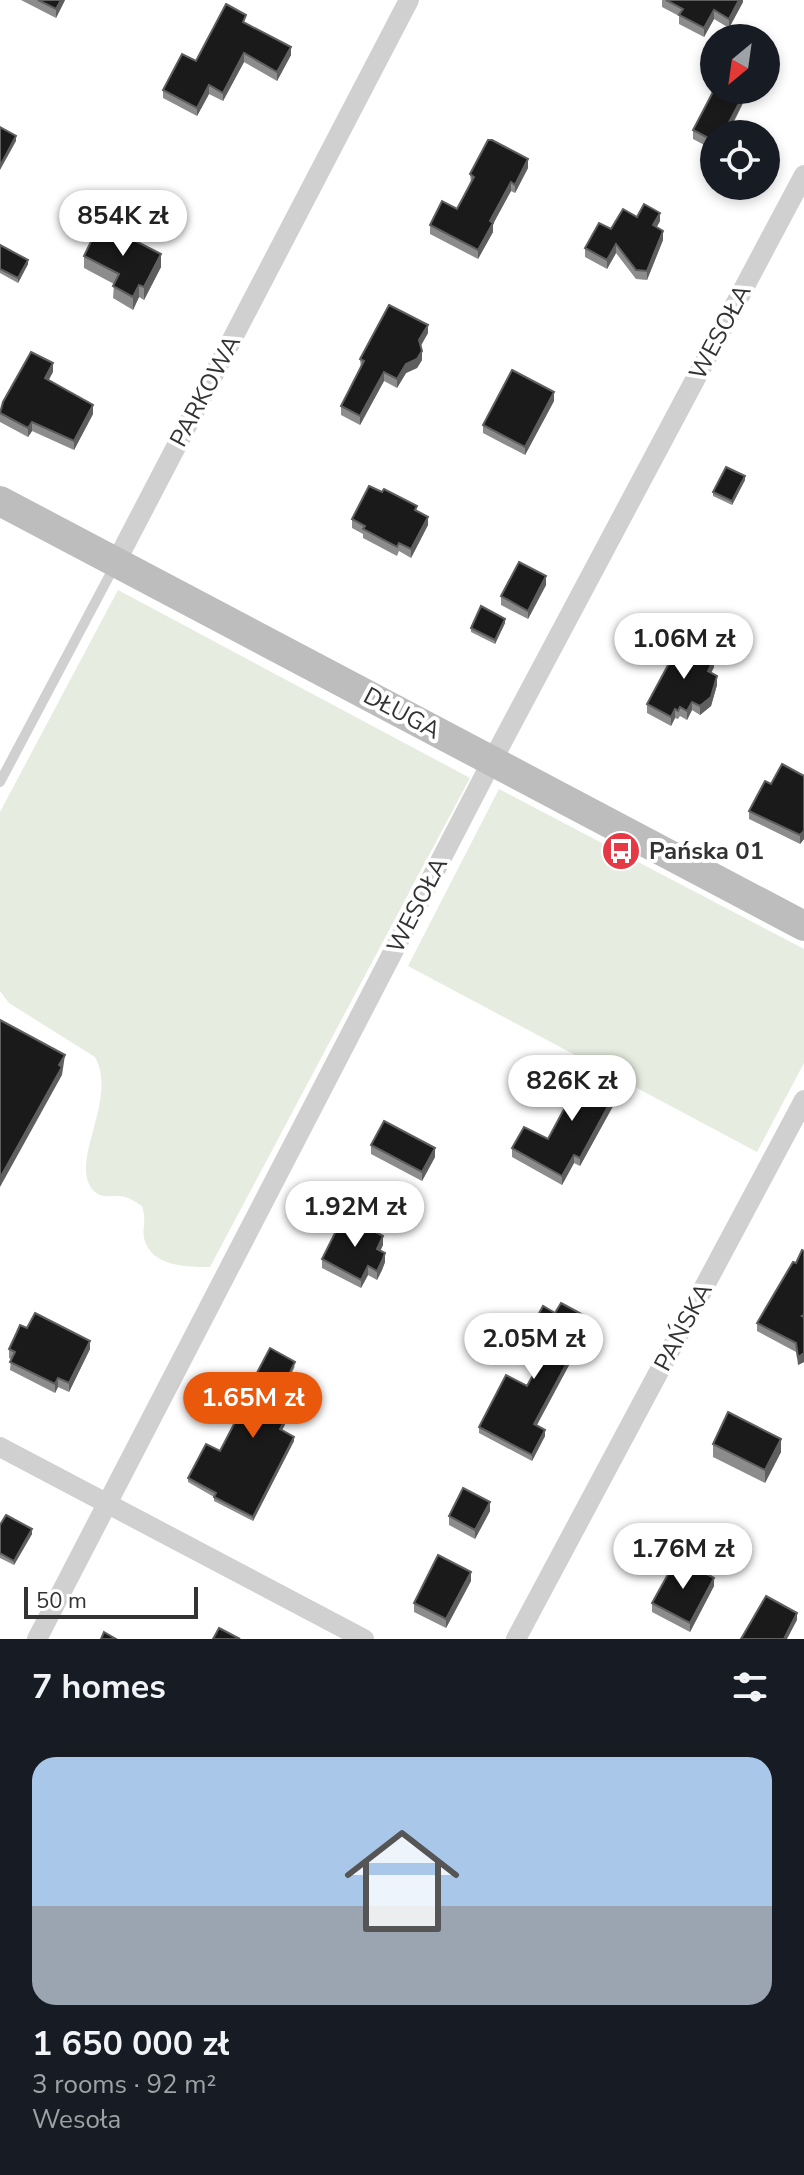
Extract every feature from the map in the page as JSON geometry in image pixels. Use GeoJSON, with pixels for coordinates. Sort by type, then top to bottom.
{"type":"FeatureCollection","features":[{"type":"Feature","properties":{"kind":"street","name":"PARKOWA"},"geometry":{"type":"LineString","coordinates":[[116,562],[409,0]]}},
{"type":"Feature","properties":{"kind":"street","name":"WESOŁA"},"geometry":{"type":"LineString","coordinates":[[37,1639],[492,761],[804,175]]}},
{"type":"Feature","properties":{"kind":"street","name":"DŁUGA"},"geometry":{"type":"LineString","coordinates":[[0,501],[804,926]]}},
{"type":"Feature","properties":{"kind":"street","name":"PAŃSKA"},"geometry":{"type":"LineString","coordinates":[[516,1639],[804,1100]]}},
{"type":"Feature","properties":{"kind":"street"},"geometry":{"type":"LineString","coordinates":[[0,1447],[364,1639]]}},
{"type":"Feature","properties":{"kind":"lane","name":"PARKOWA"},"geometry":{"type":"LineString","coordinates":[[0,782],[116,562]]}},
{"type":"Feature","properties":{"kind":"shaded area"},"geometry":{"type":"Polygon","coordinates":[[[118,590],[470,778],[210,1267],[171,1263],[154,1255],[144,1238],[142,1206],[121,1196],[101,1195],[94,1191],[87,1179],[86,1165],[101,1092],[101,1074],[95,1057],[9,1003],[0,991],[0,812],[118,590]]]}},
{"type":"Feature","properties":{"kind":"shaded area"},"geometry":{"type":"Polygon","coordinates":[[[499,789],[804,949],[804,1063],[757,1152],[408,966],[499,789]]]}},
{"type":"Feature","properties":{"kind":"building"},"geometry":{"type":"Polygon","coordinates":[[[38,0],[61,0],[56,9],[38,0]]]}},
{"type":"Feature","properties":{"kind":"building"},"geometry":{"type":"Polygon","coordinates":[[[666,0],[739,0],[729,19],[714,10],[706,24],[700,26],[679,15],[683,9],[666,0]]]}},
{"type":"Feature","properties":{"kind":"building"},"geometry":{"type":"Polygon","coordinates":[[[226,4],[246,15],[243,22],[291,47],[277,72],[244,53],[223,93],[209,85],[197,108],[163,90],[182,54],[196,61],[226,4]]]}},
{"type":"Feature","properties":{"kind":"building"},"geometry":{"type":"Polygon","coordinates":[[[707,104],[739,104],[730,120],[700,120],[700,134],[693,130],[707,104]]]}},
{"type":"Feature","properties":{"kind":"building"},"geometry":{"type":"Polygon","coordinates":[[[0,127],[16,136],[0,166],[0,127]]]}},
{"type":"Feature","properties":{"kind":"building"},"geometry":{"type":"Polygon","coordinates":[[[488,140],[528,159],[515,185],[511,182],[478,250],[430,225],[442,201],[457,209],[474,177],[470,174],[488,140]]]}},
{"type":"Feature","properties":{"kind":"building"},"geometry":{"type":"Polygon","coordinates":[[[644,204],[660,213],[653,225],[663,231],[647,271],[636,270],[616,244],[607,260],[585,248],[599,223],[611,229],[623,209],[637,217],[644,204]]]}},
{"type":"Feature","properties":{"kind":"building"},"geometry":{"type":"Polygon","coordinates":[[[100,223],[161,254],[144,287],[139,285],[133,297],[113,286],[119,274],[84,256],[100,223]]]}},
{"type":"Feature","properties":{"kind":"building"},"geometry":{"type":"Polygon","coordinates":[[[0,245],[28,260],[18,278],[0,269],[0,245]]]}},
{"type":"Feature","properties":{"kind":"building"},"geometry":{"type":"Polygon","coordinates":[[[389,305],[428,325],[419,340],[422,351],[417,359],[406,364],[397,379],[384,372],[360,416],[341,406],[364,361],[360,359],[389,305]]]}},
{"type":"Feature","properties":{"kind":"building"},"geometry":{"type":"Polygon","coordinates":[[[31,352],[53,363],[45,378],[93,405],[74,441],[32,422],[28,428],[0,413],[31,352]]]}},
{"type":"Feature","properties":{"kind":"building"},"geometry":{"type":"Polygon","coordinates":[[[512,370],[554,392],[525,447],[483,425],[512,370]]]}},
{"type":"Feature","properties":{"kind":"building"},"geometry":{"type":"Polygon","coordinates":[[[726,467],[745,476],[732,501],[713,492],[726,467]]]}},
{"type":"Feature","properties":{"kind":"building"},"geometry":{"type":"Polygon","coordinates":[[[369,486],[382,492],[384,489],[417,506],[415,510],[428,517],[411,549],[399,543],[397,547],[363,529],[365,526],[352,519],[369,486]]]}},
{"type":"Feature","properties":{"kind":"building"},"geometry":{"type":"Polygon","coordinates":[[[519,562],[546,576],[528,611],[501,596],[519,562]]]}},
{"type":"Feature","properties":{"kind":"building"},"geometry":{"type":"Polygon","coordinates":[[[481,606],[505,619],[495,640],[471,628],[481,606]]]}},
{"type":"Feature","properties":{"kind":"building"},"geometry":{"type":"Polygon","coordinates":[[[681,641],[714,659],[708,671],[717,676],[711,697],[700,706],[692,702],[687,711],[680,707],[678,711],[675,709],[671,717],[647,704],[681,641]]]}},
{"type":"Feature","properties":{"kind":"building"},"geometry":{"type":"Polygon","coordinates":[[[782,764],[804,776],[804,831],[800,835],[749,811],[765,781],[771,784],[782,764]]]}},
{"type":"Feature","properties":{"kind":"building"},"geometry":{"type":"Polygon","coordinates":[[[0,1020],[65,1055],[59,1065],[62,1067],[0,1178],[0,1020]]]}},
{"type":"Feature","properties":{"kind":"building"},"geometry":{"type":"Polygon","coordinates":[[[601,1066],[621,1077],[615,1087],[618,1088],[580,1158],[574,1155],[562,1176],[512,1148],[524,1127],[548,1139],[585,1070],[596,1076],[601,1066]]]}},
{"type":"Feature","properties":{"kind":"building"},"geometry":{"type":"Polygon","coordinates":[[[384,1121],[435,1148],[422,1172],[371,1145],[384,1121]]]}},
{"type":"Feature","properties":{"kind":"building"},"geometry":{"type":"Polygon","coordinates":[[[344,1215],[383,1236],[377,1249],[385,1253],[377,1271],[368,1266],[361,1280],[322,1259],[344,1215]]]}},
{"type":"Feature","properties":{"kind":"building"},"geometry":{"type":"Polygon","coordinates":[[[802,1250],[804,1353],[798,1357],[796,1343],[757,1323],[802,1250]]]}},
{"type":"Feature","properties":{"kind":"building"},"geometry":{"type":"Polygon","coordinates":[[[561,1303],[585,1316],[569,1345],[575,1348],[534,1424],[545,1430],[532,1455],[479,1427],[506,1375],[527,1386],[546,1351],[525,1339],[543,1306],[555,1313],[561,1303]]]}},
{"type":"Feature","properties":{"kind":"building"},"geometry":{"type":"Polygon","coordinates":[[[35,1313],[90,1341],[69,1383],[58,1378],[55,1384],[10,1362],[15,1352],[9,1349],[20,1325],[27,1328],[35,1313]]]}},
{"type":"Feature","properties":{"kind":"building"},"geometry":{"type":"Polygon","coordinates":[[[270,1348],[295,1362],[288,1376],[304,1384],[280,1429],[294,1437],[253,1517],[214,1497],[216,1493],[188,1478],[206,1444],[220,1451],[270,1348]]]}},
{"type":"Feature","properties":{"kind":"building"},"geometry":{"type":"Polygon","coordinates":[[[728,1412],[781,1439],[765,1470],[713,1444],[728,1412]]]}},
{"type":"Feature","properties":{"kind":"building"},"geometry":{"type":"Polygon","coordinates":[[[463,1488],[490,1502],[475,1530],[449,1516],[463,1488]]]}},
{"type":"Feature","properties":{"kind":"building"},"geometry":{"type":"Polygon","coordinates":[[[6,1515],[32,1529],[14,1561],[0,1553],[0,1525],[6,1515]]]}},
{"type":"Feature","properties":{"kind":"building"},"geometry":{"type":"Polygon","coordinates":[[[438,1555],[471,1572],[446,1619],[414,1603],[438,1555]]]}},
{"type":"Feature","properties":{"kind":"building"},"geometry":{"type":"Polygon","coordinates":[[[677,1558],[714,1578],[690,1623],[652,1603],[677,1558]]]}},
{"type":"Feature","properties":{"kind":"building"},"geometry":{"type":"Polygon","coordinates":[[[766,1596],[797,1613],[784,1639],[741,1639],[766,1596]]]}},
{"type":"Feature","properties":{"kind":"building"},"geometry":{"type":"Polygon","coordinates":[[[219,1628],[240,1639],[213,1639],[219,1628]]]}},
{"type":"Feature","properties":{"kind":"building"},"geometry":{"type":"Polygon","coordinates":[[[104,1632],[116,1639],[101,1639],[104,1632]]]}},
{"type":"Feature","properties":{"kind":"place","name":"Pańska 01"},"geometry":{"type":"Point","coordinates":[621,851]}}]}
